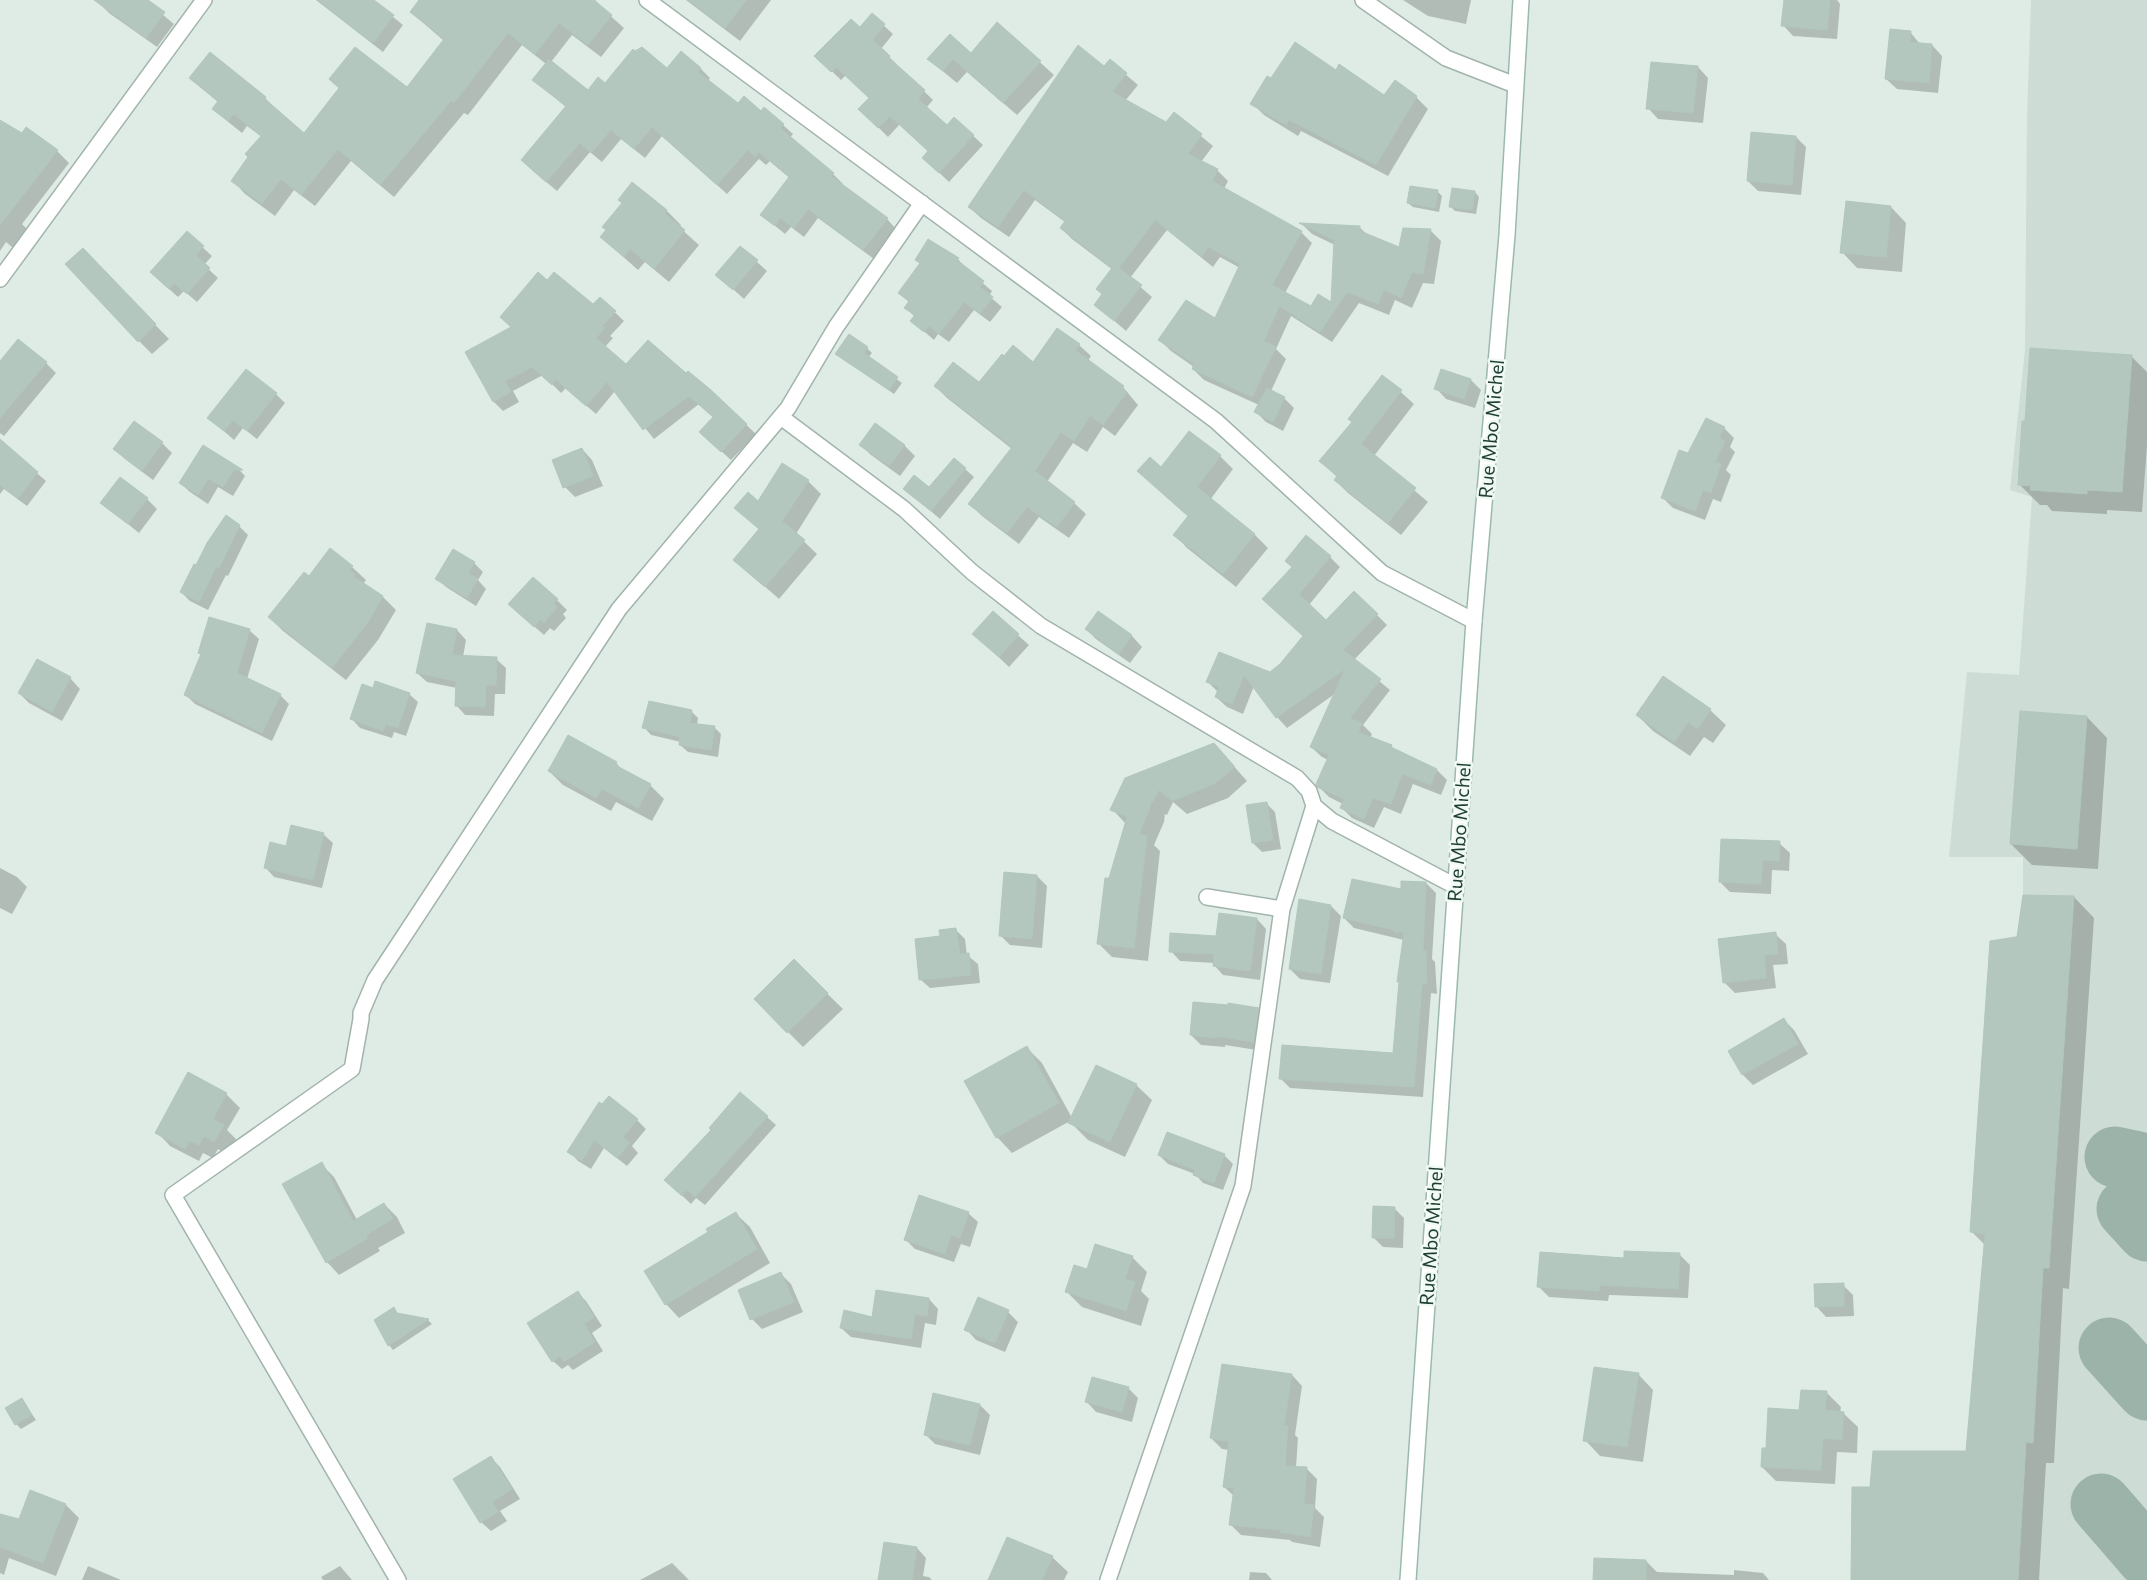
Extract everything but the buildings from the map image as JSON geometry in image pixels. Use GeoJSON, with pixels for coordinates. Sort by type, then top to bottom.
{"type":"FeatureCollection","features":[{"type":"Feature","properties":{"kind":"street"},"geometry":{"type":"LineString","coordinates":[[0,279],[204,0]]}},
{"type":"Feature","properties":{"kind":"street"},"geometry":{"type":"LineString","coordinates":[[647,0],[1216,421],[1382,573],[1474,621]]}},
{"type":"Feature","properties":{"kind":"street"},"geometry":{"type":"LineString","coordinates":[[1363,0],[1446,58],[1515,85]]}},
{"type":"Feature","properties":{"kind":"street","name":"Rue Mbo Michel"},"geometry":{"type":"LineString","coordinates":[[1408,1580],[1474,621],[1507,234],[1521,0]]}},
{"type":"Feature","properties":{"kind":"street"},"geometry":{"type":"LineString","coordinates":[[398,1580],[173,1195],[352,1069],[362,1019],[361,1013],[375,980],[619,609],[788,408],[836,327],[922,203]]}},
{"type":"Feature","properties":{"kind":"street"},"geometry":{"type":"LineString","coordinates":[[780,417],[904,509],[972,572],[1041,626],[1297,778],[1309,791],[1314,806],[1332,821],[1455,886]]}},
{"type":"Feature","properties":{"kind":"street"},"geometry":{"type":"LineString","coordinates":[[1108,1580],[1243,1186],[1282,909],[1314,806]]}},
{"type":"Feature","properties":{"kind":"street"},"geometry":{"type":"LineString","coordinates":[[1207,897],[1282,909]]}},
{"type":"Feature","properties":{"kind":"shaded area"},"geometry":{"type":"Polygon","coordinates":[[[2031,0],[2147,0],[2147,1580],[1851,1580],[1852,1487],[1870,1487],[1873,1451],[1969,1451],[1967,1439],[1985,1234],[1971,1232],[1990,941],[2017,936],[2023,895],[2023,857],[1949,857],[1967,672],[2019,675],[2032,497],[2010,490],[2025,350],[2027,117],[2031,0]]]}},
{"type":"Feature","properties":{"kind":"taxiway"},"geometry":{"type":"LineString","coordinates":[[2115,1157],[2147,1164]]}},
{"type":"Feature","properties":{"kind":"taxiway"},"geometry":{"type":"LineString","coordinates":[[2127,1209],[2147,1231]]}},
{"type":"Feature","properties":{"kind":"taxiway"},"geometry":{"type":"LineString","coordinates":[[2109,1348],[2147,1390]]}},
{"type":"Feature","properties":{"kind":"taxiway"},"geometry":{"type":"LineString","coordinates":[[2101,1504],[2147,1557]]}}]}
